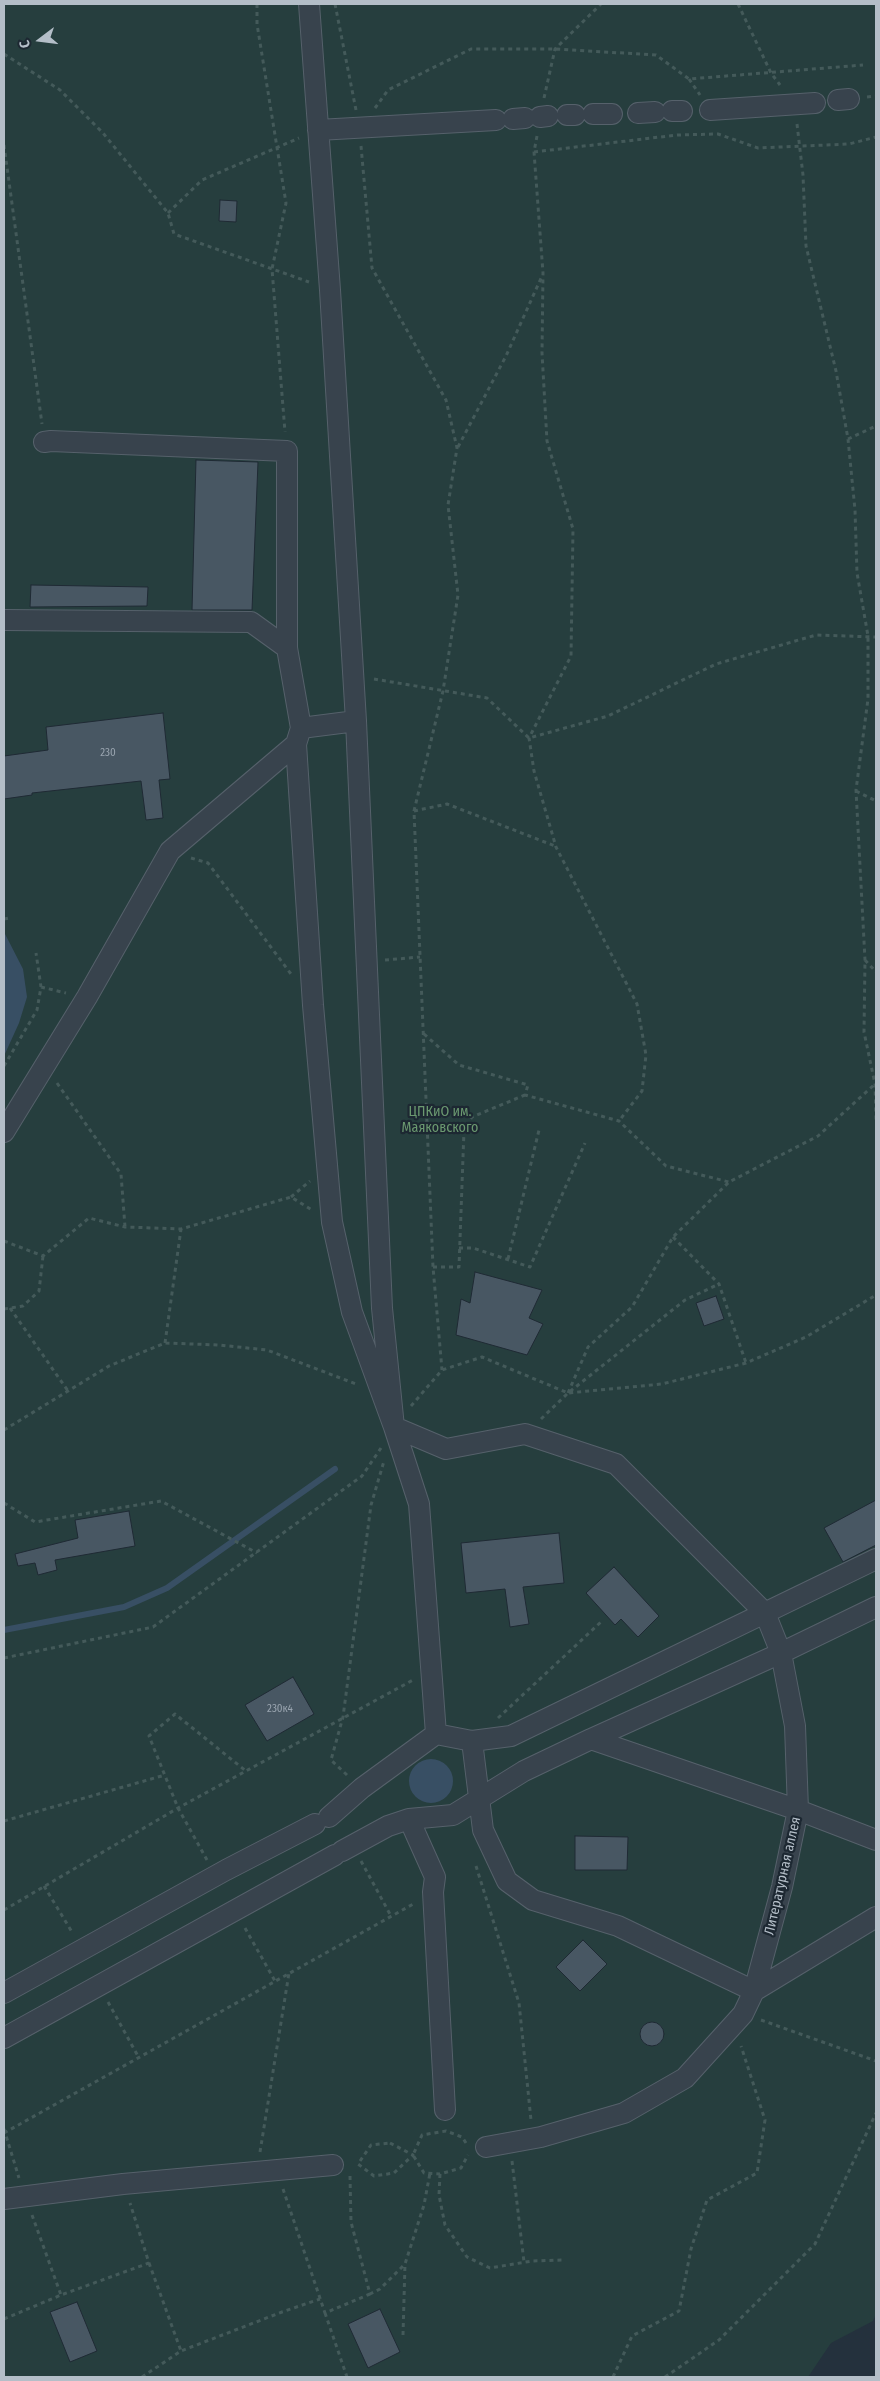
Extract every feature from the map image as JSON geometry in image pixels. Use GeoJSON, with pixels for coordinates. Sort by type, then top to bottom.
{"type":"FeatureCollection","features":[{"type":"Feature","properties":{"kind":"street"},"geometry":{"type":"LineString","coordinates":[[308,4],[330,290],[356,721],[382,1308],[394,1427]]}},
{"type":"Feature","properties":{"kind":"street"},"geometry":{"type":"LineString","coordinates":[[710,110],[794,106],[815,103]]}},
{"type":"Feature","properties":{"kind":"street"},"geometry":{"type":"LineString","coordinates":[[318,130],[360,129],[552,116]]}},
{"type":"Feature","properties":{"kind":"street"},"geometry":{"type":"LineString","coordinates":[[44,442],[286,451],[287,648],[298,736],[313,1005],[332,1222],[352,1312],[394,1427],[419,1504],[436,1734]]}},
{"type":"Feature","properties":{"kind":"street"},"geometry":{"type":"LineString","coordinates":[[4,620],[251,622],[287,648]]}},
{"type":"Feature","properties":{"kind":"street"},"geometry":{"type":"LineString","coordinates":[[4,1132],[87,997],[170,851],[298,736],[356,721]]}},
{"type":"Feature","properties":{"kind":"street","name":"Литературная аллея"},"geometry":{"type":"LineString","coordinates":[[394,1427],[446,1449],[525,1434],[616,1464],[765,1613],[780,1653],[794,1726],[798,1810],[782,1887],[754,1991],[739,2019],[685,2078],[624,2113],[533,2138],[486,2147]]}},
{"type":"Feature","properties":{"kind":"street"},"geometry":{"type":"LineString","coordinates":[[4,1994],[216,1876],[322,1820],[436,1734],[472,1741],[512,1736],[876,1559]]}},
{"type":"Feature","properties":{"kind":"street"},"geometry":{"type":"LineString","coordinates":[[4,2038],[388,1826],[409,1819],[453,1815],[477,1798],[524,1771],[876,1607]]}},
{"type":"Feature","properties":{"kind":"street"},"geometry":{"type":"LineString","coordinates":[[591,1739],[798,1810],[876,1840]]}},
{"type":"Feature","properties":{"kind":"street"},"geometry":{"type":"LineString","coordinates":[[472,1741],[477,1798],[483,1830],[507,1881],[533,1900],[618,1926],[754,1991],[876,1917]]}},
{"type":"Feature","properties":{"kind":"street"},"geometry":{"type":"LineString","coordinates":[[409,1819],[435,1876],[433,1892],[445,2110]]}},
{"type":"Feature","properties":{"kind":"street"},"geometry":{"type":"LineString","coordinates":[[4,2199],[123,2184],[266,2172],[341,2170]]}},
{"type":"Feature","properties":{"kind":"path"},"geometry":{"type":"LineString","coordinates":[[257,4],[257,24],[286,203],[272,269],[286,451]]}},
{"type":"Feature","properties":{"kind":"path"},"geometry":{"type":"LineString","coordinates":[[335,4],[360,129],[372,268],[446,400],[457,448]]}},
{"type":"Feature","properties":{"kind":"path"},"geometry":{"type":"LineString","coordinates":[[601,4],[555,49],[552,116],[534,152],[543,273],[542,353],[548,441],[573,529],[571,656],[530,738],[534,771],[556,847],[637,1004],[646,1055],[642,1090],[619,1121]]}},
{"type":"Feature","properties":{"kind":"path"},"geometry":{"type":"LineString","coordinates":[[738,4],[771,73],[794,106],[803,175],[806,246],[836,371],[848,439],[856,510],[857,573],[868,636],[868,699],[856,790],[865,960],[864,1032],[875,1083],[876,1120]]}},
{"type":"Feature","properties":{"kind":"path"},"geometry":{"type":"LineString","coordinates":[[360,129],[388,90],[471,49],[555,49],[656,55],[689,79],[863,65]]}},
{"type":"Feature","properties":{"kind":"path"},"geometry":{"type":"LineString","coordinates":[[4,54],[60,90],[103,133],[168,213],[174,234],[330,290]]}},
{"type":"Feature","properties":{"kind":"path"},"geometry":{"type":"LineString","coordinates":[[168,213],[202,180],[318,130]]}},
{"type":"Feature","properties":{"kind":"path"},"geometry":{"type":"LineString","coordinates":[[534,152],[677,135],[718,134],[758,148],[849,144],[876,137]]}},
{"type":"Feature","properties":{"kind":"path"},"geometry":{"type":"LineString","coordinates":[[4,144],[44,442]]}},
{"type":"Feature","properties":{"kind":"path"},"geometry":{"type":"LineString","coordinates":[[442,1370],[433,1267],[414,811],[443,691],[458,595],[448,505],[457,448],[506,356],[543,273]]}},
{"type":"Feature","properties":{"kind":"path"},"geometry":{"type":"LineString","coordinates":[[848,439],[876,426]]}},
{"type":"Feature","properties":{"kind":"path"},"geometry":{"type":"LineString","coordinates":[[530,738],[608,716],[716,664],[816,635],[876,637]]}},
{"type":"Feature","properties":{"kind":"path"},"geometry":{"type":"LineString","coordinates":[[353,676],[487,698],[530,738]]}},
{"type":"Feature","properties":{"kind":"path"},"geometry":{"type":"LineString","coordinates":[[856,790],[876,801]]}},
{"type":"Feature","properties":{"kind":"path"},"geometry":{"type":"LineString","coordinates":[[414,811],[447,804],[556,847]]}},
{"type":"Feature","properties":{"kind":"path"},"geometry":{"type":"LineString","coordinates":[[170,851],[208,863],[313,1005]]}},
{"type":"Feature","properties":{"kind":"path"},"geometry":{"type":"LineString","coordinates":[[4,919],[10,918]]}},
{"type":"Feature","properties":{"kind":"path"},"geometry":{"type":"LineString","coordinates":[[4,1066],[37,1010],[41,987],[36,954]]}},
{"type":"Feature","properties":{"kind":"path"},"geometry":{"type":"LineString","coordinates":[[382,961],[420,957]]}},
{"type":"Feature","properties":{"kind":"path"},"geometry":{"type":"LineString","coordinates":[[865,960],[876,972]]}},
{"type":"Feature","properties":{"kind":"path"},"geometry":{"type":"LineString","coordinates":[[41,987],[87,997]]}},
{"type":"Feature","properties":{"kind":"path"},"geometry":{"type":"LineString","coordinates":[[423,1033],[459,1065],[528,1085],[525,1095]]}},
{"type":"Feature","properties":{"kind":"path"},"geometry":{"type":"LineString","coordinates":[[45,1067],[121,1174],[125,1227]]}},
{"type":"Feature","properties":{"kind":"path"},"geometry":{"type":"LineString","coordinates":[[568,1393],[588,1347],[632,1307],[673,1236],[729,1182],[818,1136],[875,1083]]}},
{"type":"Feature","properties":{"kind":"path"},"geometry":{"type":"LineString","coordinates":[[433,1267],[459,1267],[464,1130],[472,1117],[525,1095],[619,1121],[666,1166],[729,1182]]}},
{"type":"Feature","properties":{"kind":"path"},"geometry":{"type":"LineString","coordinates":[[508,1259],[539,1130]]}},
{"type":"Feature","properties":{"kind":"path"},"geometry":{"type":"LineString","coordinates":[[459,1248],[473,1248],[530,1267],[584,1143]]}},
{"type":"Feature","properties":{"kind":"path"},"geometry":{"type":"LineString","coordinates":[[4,1309],[23,1306],[39,1291],[43,1256],[89,1218],[125,1227],[181,1229],[291,1197],[332,1222]]}},
{"type":"Feature","properties":{"kind":"path"},"geometry":{"type":"LineString","coordinates":[[165,1343],[181,1229]]}},
{"type":"Feature","properties":{"kind":"path"},"geometry":{"type":"LineString","coordinates":[[673,1236],[719,1284],[746,1363]]}},
{"type":"Feature","properties":{"kind":"path"},"geometry":{"type":"LineString","coordinates":[[4,1241],[43,1256]]}},
{"type":"Feature","properties":{"kind":"path"},"geometry":{"type":"LineString","coordinates":[[525,1434],[568,1393],[685,1300],[719,1284]]}},
{"type":"Feature","properties":{"kind":"path"},"geometry":{"type":"LineString","coordinates":[[4,1658],[153,1628],[362,1476],[394,1427],[442,1370],[482,1357],[568,1393],[662,1384],[746,1363],[806,1338],[876,1295]]}},
{"type":"Feature","properties":{"kind":"path"},"geometry":{"type":"LineString","coordinates":[[10,1308],[68,1391]]}},
{"type":"Feature","properties":{"kind":"path"},"geometry":{"type":"LineString","coordinates":[[4,1430],[109,1366],[165,1343],[219,1345],[267,1350],[356,1384]]}},
{"type":"Feature","properties":{"kind":"path"},"geometry":{"type":"LineString","coordinates":[[343,1717],[371,1505],[394,1427]]}},
{"type":"Feature","properties":{"kind":"path"},"geometry":{"type":"LineString","coordinates":[[4,1503],[35,1522],[161,1501],[257,1553]]}},
{"type":"Feature","properties":{"kind":"path"},"geometry":{"type":"LineString","coordinates":[[472,1741],[602,1621]]}},
{"type":"Feature","properties":{"kind":"path"},"geometry":{"type":"LineString","coordinates":[[4,1910],[178,1808],[432,1670]]}},
{"type":"Feature","properties":{"kind":"path"},"geometry":{"type":"LineString","coordinates":[[216,1876],[178,1808],[149,1736],[175,1714],[246,1771]]}},
{"type":"Feature","properties":{"kind":"path"},"geometry":{"type":"LineString","coordinates":[[4,1821],[165,1774]]}},
{"type":"Feature","properties":{"kind":"path"},"geometry":{"type":"LineString","coordinates":[[343,1850],[391,1916]]}},
{"type":"Feature","properties":{"kind":"path"},"geometry":{"type":"LineString","coordinates":[[475,1862],[519,2004],[533,2138]]}},
{"type":"Feature","properties":{"kind":"path"},"geometry":{"type":"LineString","coordinates":[[44,1886],[83,1950]]}},
{"type":"Feature","properties":{"kind":"path"},"geometry":{"type":"LineString","coordinates":[[4,2131],[139,2058],[433,1892]]}},
{"type":"Feature","properties":{"kind":"path"},"geometry":{"type":"LineString","coordinates":[[235,1910],[275,1981]]}},
{"type":"Feature","properties":{"kind":"path"},"geometry":{"type":"LineString","coordinates":[[289,1973],[266,2172],[320,2299],[347,2377]]}},
{"type":"Feature","properties":{"kind":"path"},"geometry":{"type":"LineString","coordinates":[[99,1986],[139,2058]]}},
{"type":"Feature","properties":{"kind":"path"},"geometry":{"type":"LineString","coordinates":[[739,2019],[876,2062]]}},
{"type":"Feature","properties":{"kind":"path"},"geometry":{"type":"LineString","coordinates":[[613,2377],[632,2336],[678,2311],[692,2249],[707,2200],[757,2173],[765,2120],[739,2019]]}},
{"type":"Feature","properties":{"kind":"path"},"geometry":{"type":"LineString","coordinates":[[665,2377],[719,2340],[815,2244],[876,2113]]}},
{"type":"Feature","properties":{"kind":"path"},"geometry":{"type":"LineString","coordinates":[[413,2155],[394,2173],[374,2176],[358,2164],[371,2145],[390,2143],[413,2155],[424,2173],[440,2174],[461,2168],[470,2150],[462,2137],[446,2131],[422,2135],[413,2155]]}},
{"type":"Feature","properties":{"kind":"path"},"geometry":{"type":"LineString","coordinates":[[510,2143],[524,2262]]}},
{"type":"Feature","properties":{"kind":"path"},"geometry":{"type":"LineString","coordinates":[[341,2170],[350,2222],[370,2294]]}},
{"type":"Feature","properties":{"kind":"path"},"geometry":{"type":"LineString","coordinates":[[403,2335],[404,2264],[424,2205],[430,2173]]}},
{"type":"Feature","properties":{"kind":"path"},"geometry":{"type":"LineString","coordinates":[[440,2174],[439,2195],[445,2225],[467,2257],[490,2268],[524,2262],[562,2260]]}},
{"type":"Feature","properties":{"kind":"path"},"geometry":{"type":"LineString","coordinates":[[123,2184],[181,2351]]}},
{"type":"Feature","properties":{"kind":"path"},"geometry":{"type":"LineString","coordinates":[[4,2319],[61,2295],[150,2263]]}},
{"type":"Feature","properties":{"kind":"path"},"geometry":{"type":"LineString","coordinates":[[325,2313],[380,2289],[404,2264]]}},
{"type":"Feature","properties":{"kind":"path"},"geometry":{"type":"LineString","coordinates":[[142,2377],[181,2351],[320,2299]]}},
{"type":"Feature","properties":{"kind":"green space","name":"ЦПКиО им. Маяковского"},"geometry":{"type":"Polygon","coordinates":[[[4,4],[876,4],[876,2314],[873,2321],[831,2343],[808,2377],[4,2377],[4,4]]]}},
{"type":"Feature","properties":{"kind":"water"},"geometry":{"type":"Polygon","coordinates":[[[4,932],[23,969],[27,997],[19,1023],[4,1056],[4,932]]]}},
{"type":"Feature","properties":{"kind":"water"},"geometry":{"type":"Polygon","coordinates":[[[435,1759],[447,1765],[452,1772],[452,1790],[447,1797],[440,1802],[427,1803],[419,1800],[412,1793],[409,1777],[412,1769],[419,1762],[435,1759]]]}},
{"type":"Feature","properties":{"kind":"building"},"geometry":{"type":"Polygon","coordinates":[[[220,200],[237,201],[236,222],[219,221],[220,200]]]}},
{"type":"Feature","properties":{"kind":"building"},"geometry":{"type":"Polygon","coordinates":[[[196,460],[258,462],[252,610],[192,610],[196,460]]]}},
{"type":"Feature","properties":{"kind":"building"},"geometry":{"type":"Polygon","coordinates":[[[31,585],[148,587],[147,606],[30,607],[31,585]]]}},
{"type":"Feature","properties":{"kind":"building"},"geometry":{"type":"Polygon","coordinates":[[[163,713],[170,779],[159,780],[163,818],[146,820],[141,781],[32,793],[32,795],[4,799],[4,756],[48,750],[46,727],[163,713]]]}},
{"type":"Feature","properties":{"kind":"building"},"geometry":{"type":"Polygon","coordinates":[[[475,1272],[542,1290],[529,1318],[543,1324],[527,1355],[456,1335],[461,1299],[470,1303],[475,1272]]]}},
{"type":"Feature","properties":{"kind":"building"},"geometry":{"type":"Polygon","coordinates":[[[716,1296],[724,1319],[704,1326],[696,1303],[716,1296]]]}},
{"type":"Feature","properties":{"kind":"building"},"geometry":{"type":"Polygon","coordinates":[[[876,1500],[876,1545],[843,1562],[824,1528],[876,1500]]]}},
{"type":"Feature","properties":{"kind":"building"},"geometry":{"type":"Polygon","coordinates":[[[129,1511],[135,1546],[55,1560],[57,1570],[38,1575],[35,1563],[18,1566],[15,1554],[78,1538],[75,1520],[129,1511]]]}},
{"type":"Feature","properties":{"kind":"building"},"geometry":{"type":"Polygon","coordinates":[[[559,1533],[564,1583],[523,1587],[529,1624],[510,1627],[505,1589],[466,1593],[461,1543],[559,1533]]]}},
{"type":"Feature","properties":{"kind":"building"},"geometry":{"type":"Polygon","coordinates":[[[614,1567],[659,1616],[638,1637],[621,1619],[615,1625],[586,1593],[614,1567]]]}},
{"type":"Feature","properties":{"kind":"building"},"geometry":{"type":"Polygon","coordinates":[[[293,1677],[314,1714],[267,1741],[245,1705],[293,1677]]]}},
{"type":"Feature","properties":{"kind":"building"},"geometry":{"type":"Polygon","coordinates":[[[575,1836],[628,1837],[627,1870],[575,1870],[575,1836]]]}},
{"type":"Feature","properties":{"kind":"building"},"geometry":{"type":"Polygon","coordinates":[[[583,1940],[607,1964],[580,1991],[556,1967],[583,1940]]]}},
{"type":"Feature","properties":{"kind":"building"},"geometry":{"type":"Polygon","coordinates":[[[652,2022],[661,2025],[664,2034],[661,2043],[652,2046],[643,2043],[640,2034],[643,2025],[652,2022]]]}},
{"type":"Feature","properties":{"kind":"building"},"geometry":{"type":"Polygon","coordinates":[[[77,2302],[97,2351],[70,2362],[50,2312],[77,2302]]]}},
{"type":"Feature","properties":{"kind":"building"},"geometry":{"type":"Polygon","coordinates":[[[380,2309],[400,2352],[368,2368],[348,2324],[380,2309]]]}},
{"type":"Feature","properties":{"kind":"waterway"},"geometry":{"type":"LineString","coordinates":[[4,1630],[124,1607],[167,1588],[335,1469]]}}]}
